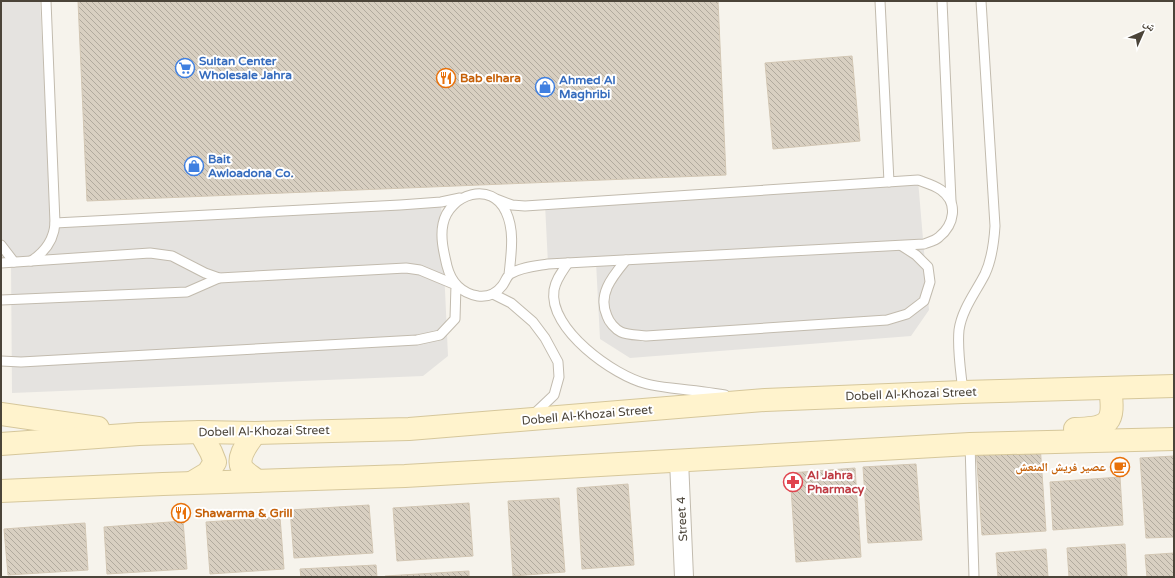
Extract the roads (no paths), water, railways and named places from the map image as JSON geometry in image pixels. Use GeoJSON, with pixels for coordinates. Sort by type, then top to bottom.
{"type":"FeatureCollection","features":[{"type":"Feature","properties":{"kind":"main road","name":"Dobell Al-Khozai Street"},"geometry":{"type":"LineString","coordinates":[[1,444],[139,434],[409,429],[765,400],[963,392],[1174,386]]}},
{"type":"Feature","properties":{"kind":"main road"},"geometry":{"type":"LineString","coordinates":[[996,443],[1029,431],[1098,428],[1105,424],[1110,418],[1112,411],[1110,388]]}},
{"type":"Feature","properties":{"kind":"main road"},"geometry":{"type":"LineString","coordinates":[[1,414],[139,434]]}},
{"type":"Feature","properties":{"kind":"main road"},"geometry":{"type":"LineString","coordinates":[[193,482],[208,473],[215,462],[200,432]]}},
{"type":"Feature","properties":{"kind":"main road"},"geometry":{"type":"LineString","coordinates":[[255,433],[245,448],[240,460],[242,469],[257,481]]}},
{"type":"Feature","properties":{"kind":"main road"},"geometry":{"type":"LineString","coordinates":[[1,491],[193,482],[405,476],[970,444],[1174,439]]}},
{"type":"Feature","properties":{"kind":"street","name":"Street 4"},"geometry":{"type":"LineString","coordinates":[[679,460],[684,577]]}},
{"type":"Feature","properties":{"kind":"lane"},"geometry":{"type":"LineString","coordinates":[[31,261],[47,248],[52,237],[55,223],[46,1]]}},
{"type":"Feature","properties":{"kind":"lane"},"geometry":{"type":"LineString","coordinates":[[880,1],[889,182]]}},
{"type":"Feature","properties":{"kind":"lane"},"geometry":{"type":"LineString","coordinates":[[509,274],[529,267],[568,263],[902,246],[924,244],[937,239],[947,230],[952,220],[953,211],[942,1]]}},
{"type":"Feature","properties":{"kind":"lane"},"geometry":{"type":"LineString","coordinates":[[963,392],[959,349],[959,329],[964,310],[986,272],[993,250],[995,226],[981,1]]}},
{"type":"Feature","properties":{"kind":"lane"},"geometry":{"type":"LineString","coordinates":[[55,223],[400,205],[441,202],[473,194],[484,194],[512,205],[525,206],[918,180],[932,184],[942,190],[952,201]]}},
{"type":"Feature","properties":{"kind":"lane"},"geometry":{"type":"LineString","coordinates":[[1,362],[29,362],[417,340],[440,335],[455,319],[456,285],[448,272],[442,242],[443,224],[449,210],[463,197]]}},
{"type":"Feature","properties":{"kind":"lane"},"geometry":{"type":"LineString","coordinates":[[1,300],[187,292],[219,278],[406,268],[420,270],[456,285],[466,292],[479,296],[493,294],[502,286],[509,274],[512,250],[510,227],[505,211],[496,199]]}},
{"type":"Feature","properties":{"kind":"lane"},"geometry":{"type":"LineString","coordinates":[[1,245],[14,262]]}},
{"type":"Feature","properties":{"kind":"lane"},"geometry":{"type":"LineString","coordinates":[[626,260],[611,278],[605,292],[603,308],[609,321],[621,332],[646,336],[887,320],[907,314],[924,301],[930,282],[928,267],[916,255],[902,246]]}},
{"type":"Feature","properties":{"kind":"lane"},"geometry":{"type":"LineString","coordinates":[[1,263],[150,253],[172,256],[205,273],[219,278]]}},
{"type":"Feature","properties":{"kind":"lane"},"geometry":{"type":"LineString","coordinates":[[568,263],[557,278],[554,291],[555,304],[562,321],[577,340],[600,361],[626,377],[647,384],[765,400]]}},
{"type":"Feature","properties":{"kind":"lane"},"geometry":{"type":"LineString","coordinates":[[493,294],[510,303],[533,322],[546,338],[558,362],[559,377],[554,395],[534,414],[521,420]]}},
{"type":"Feature","properties":{"kind":"lane"},"geometry":{"type":"LineString","coordinates":[[970,444],[974,577]]}},
{"type":"Feature","properties":{"kind":"place","name":"Sultan Center Wholesale Jahra"},"geometry":{"type":"Point","coordinates":[185,68]}},
{"type":"Feature","properties":{"kind":"place","name":"Bab elhara"},"geometry":{"type":"Point","coordinates":[446,78]}},
{"type":"Feature","properties":{"kind":"place","name":"Ahmed Al Maghribi"},"geometry":{"type":"Point","coordinates":[545,87]}},
{"type":"Feature","properties":{"kind":"place","name":"Bait Awloadona Co."},"geometry":{"type":"Point","coordinates":[194,166]}},
{"type":"Feature","properties":{"kind":"place","name":"عصير فريش المنعش"},"geometry":{"type":"Point","coordinates":[1120,467]}},
{"type":"Feature","properties":{"kind":"place","name":"Al Jahra Pharmacy"},"geometry":{"type":"Point","coordinates":[793,482]}},
{"type":"Feature","properties":{"kind":"place","name":"Shawarma & Grill"},"geometry":{"type":"Point","coordinates":[181,513]}}]}
